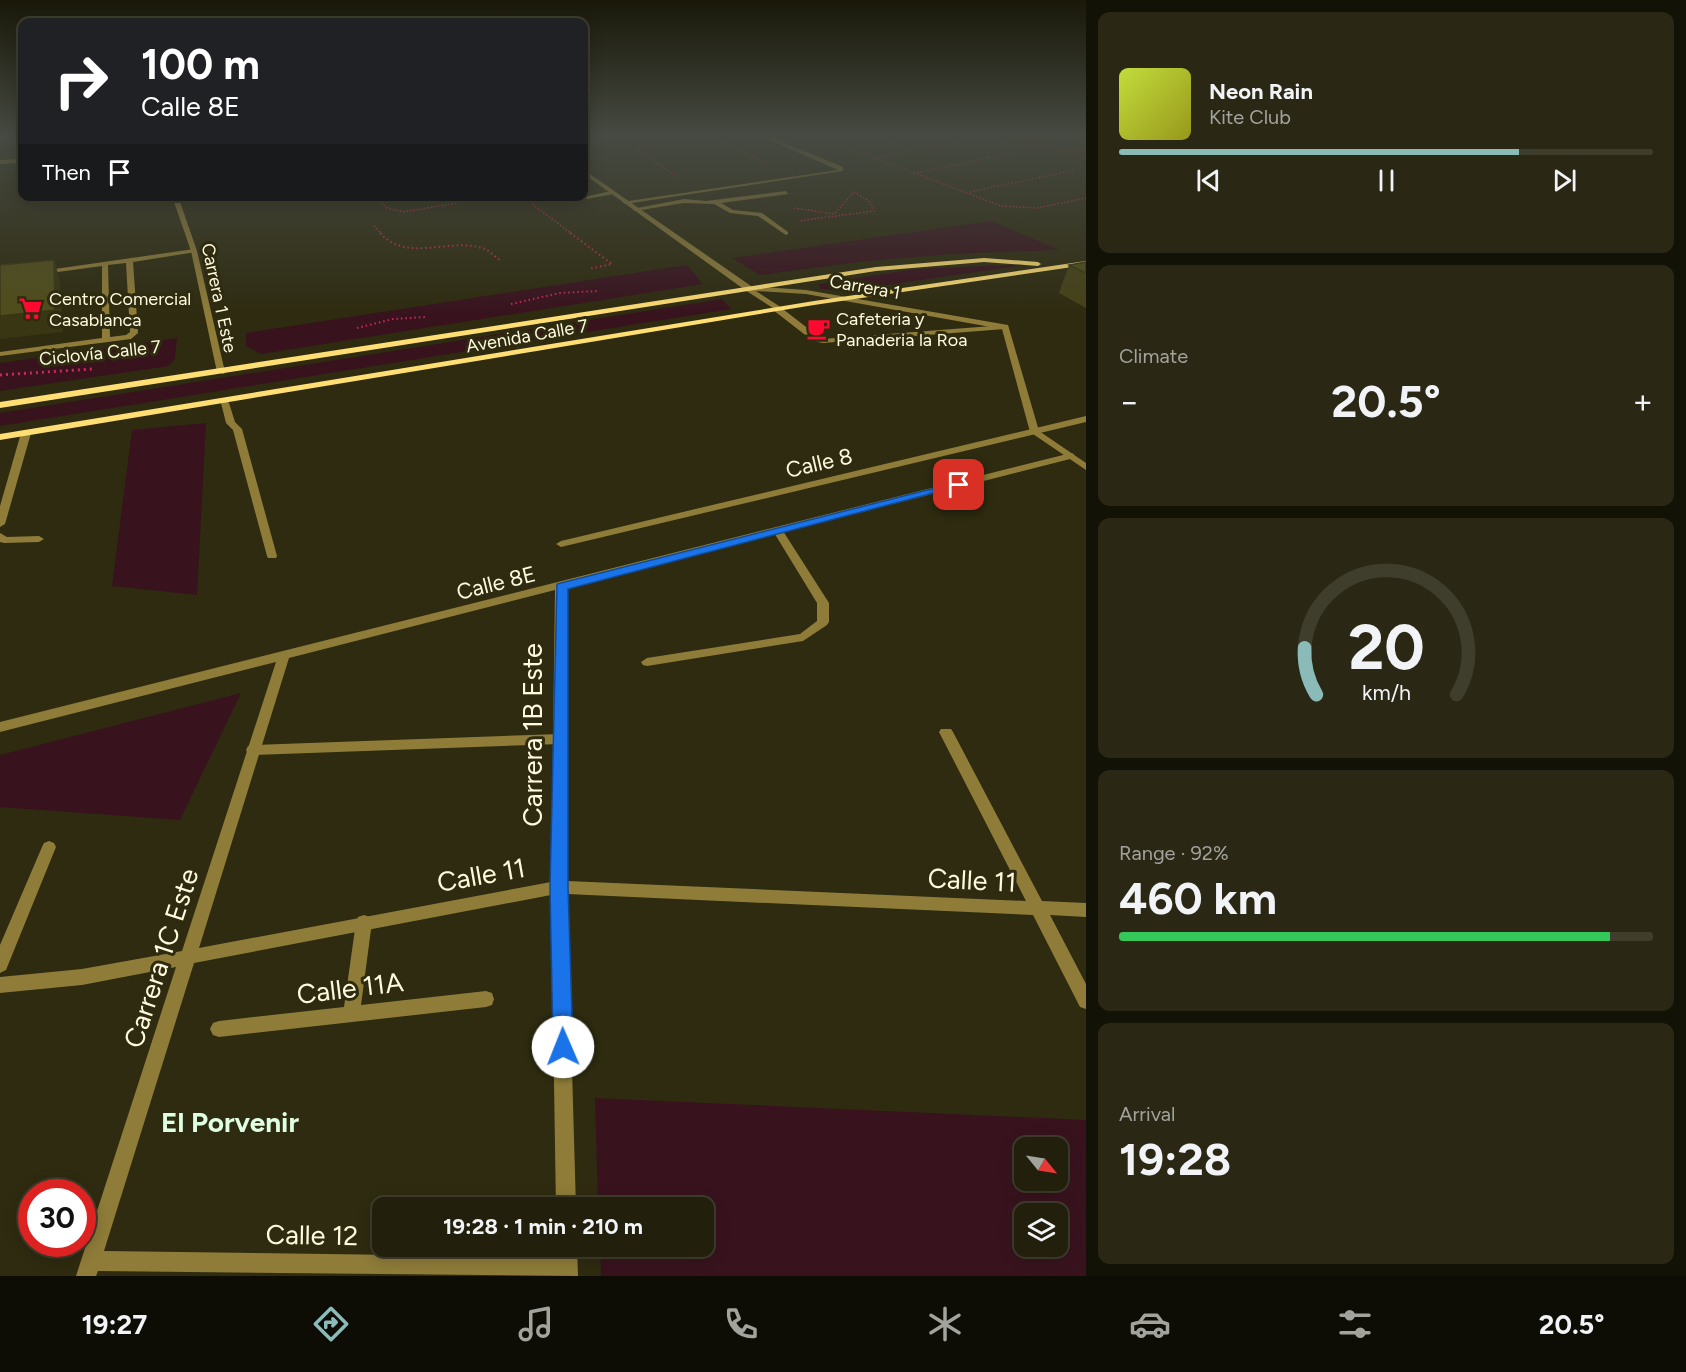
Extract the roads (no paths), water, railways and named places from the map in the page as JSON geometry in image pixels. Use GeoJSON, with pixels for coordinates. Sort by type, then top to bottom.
{"type":"FeatureCollection","features":[{"type":"Feature","properties":{"kind":"main road","name":"Avenida Calle 7"},"geometry":{"type":"LineString","coordinates":[[0,405],[748,288],[931,262],[984,260],[1086,269]]}},
{"type":"Feature","properties":{"kind":"main road","name":"Avenida Calle 7"},"geometry":{"type":"LineString","coordinates":[[0,437],[225,403],[776,308],[1086,263]]}},
{"type":"Feature","properties":{"kind":"street"},"geometry":{"type":"LineString","coordinates":[[613,195],[748,288],[816,339],[823,341],[1005,327],[1035,432],[1086,466]]}},
{"type":"Feature","properties":{"kind":"street"},"geometry":{"type":"LineString","coordinates":[[625,202],[676,195]]}},
{"type":"Feature","properties":{"kind":"street"},"geometry":{"type":"LineString","coordinates":[[635,209],[684,201],[715,202],[774,195]]}},
{"type":"Feature","properties":{"kind":"street","name":"Carrera 1 Este"},"geometry":{"type":"LineString","coordinates":[[177,201],[194,251],[221,372]]}},
{"type":"Feature","properties":{"kind":"street"},"geometry":{"type":"LineString","coordinates":[[715,202],[732,213],[760,214],[786,232]]}},
{"type":"Feature","properties":{"kind":"street"},"geometry":{"type":"LineString","coordinates":[[35,273],[194,251]]}},
{"type":"Feature","properties":{"kind":"street"},"geometry":{"type":"LineString","coordinates":[[0,354],[106,340],[134,333],[129,260]]}},
{"type":"Feature","properties":{"kind":"street"},"geometry":{"type":"LineString","coordinates":[[105,264],[106,340]]}},
{"type":"Feature","properties":{"kind":"street","name":"Carrera 1"},"geometry":{"type":"LineString","coordinates":[[748,288],[796,291],[1005,327]]}},
{"type":"Feature","properties":{"kind":"street"},"geometry":{"type":"LineString","coordinates":[[225,403],[231,423],[237,429],[272,556]]}},
{"type":"Feature","properties":{"kind":"street","name":"Calle 8"},"geometry":{"type":"LineString","coordinates":[[561,544],[1086,419]]}},
{"type":"Feature","properties":{"kind":"street"},"geometry":{"type":"LineString","coordinates":[[0,524],[26,433]]}},
{"type":"Feature","properties":{"kind":"street","name":"Calle 8E"},"geometry":{"type":"LineString","coordinates":[[0,728],[1071,456]]}},
{"type":"Feature","properties":{"kind":"street"},"geometry":{"type":"LineString","coordinates":[[646,662],[803,636],[823,622],[824,603],[778,531]]}},
{"type":"Feature","properties":{"kind":"street"},"geometry":{"type":"LineString","coordinates":[[0,536],[4,540],[39,539]]}},
{"type":"Feature","properties":{"kind":"street","name":"Carrera 1B Este"},"geometry":{"type":"LineString","coordinates":[[561,587],[559,887],[567,1197]]}},
{"type":"Feature","properties":{"kind":"street","name":"Carrera 1C Este"},"geometry":{"type":"LineString","coordinates":[[89,1269],[284,656]]}},
{"type":"Feature","properties":{"kind":"street"},"geometry":{"type":"LineString","coordinates":[[946,732],[1086,1001]]}},
{"type":"Feature","properties":{"kind":"street"},"geometry":{"type":"LineString","coordinates":[[254,750],[560,739]]}},
{"type":"Feature","properties":{"kind":"street"},"geometry":{"type":"LineString","coordinates":[[0,965],[49,847]]}},
{"type":"Feature","properties":{"kind":"street","name":"Calle 11"},"geometry":{"type":"LineString","coordinates":[[0,986],[82,977],[559,887],[1086,910]]}},
{"type":"Feature","properties":{"kind":"street"},"geometry":{"type":"LineString","coordinates":[[352,1012],[364,922]]}},
{"type":"Feature","properties":{"kind":"street","name":"Calle 11A"},"geometry":{"type":"LineString","coordinates":[[219,1029],[352,1012],[486,999]]}},
{"type":"Feature","properties":{"kind":"street","name":"Calle 12"},"geometry":{"type":"LineString","coordinates":[[89,1269],[568,1263]]}},
{"type":"Feature","properties":{"kind":"place","name":"Centro Comercial Casablanca"},"geometry":{"type":"Point","coordinates":[31,309]}},
{"type":"Feature","properties":{"kind":"place","name":"Cafeteria y Panaderia la Roa"},"geometry":{"type":"Point","coordinates":[818,329]}},
{"type":"Feature","properties":{"kind":"district","name":"El Porvenir"},"geometry":{"type":"Point","coordinates":[230,1122]}}]}
